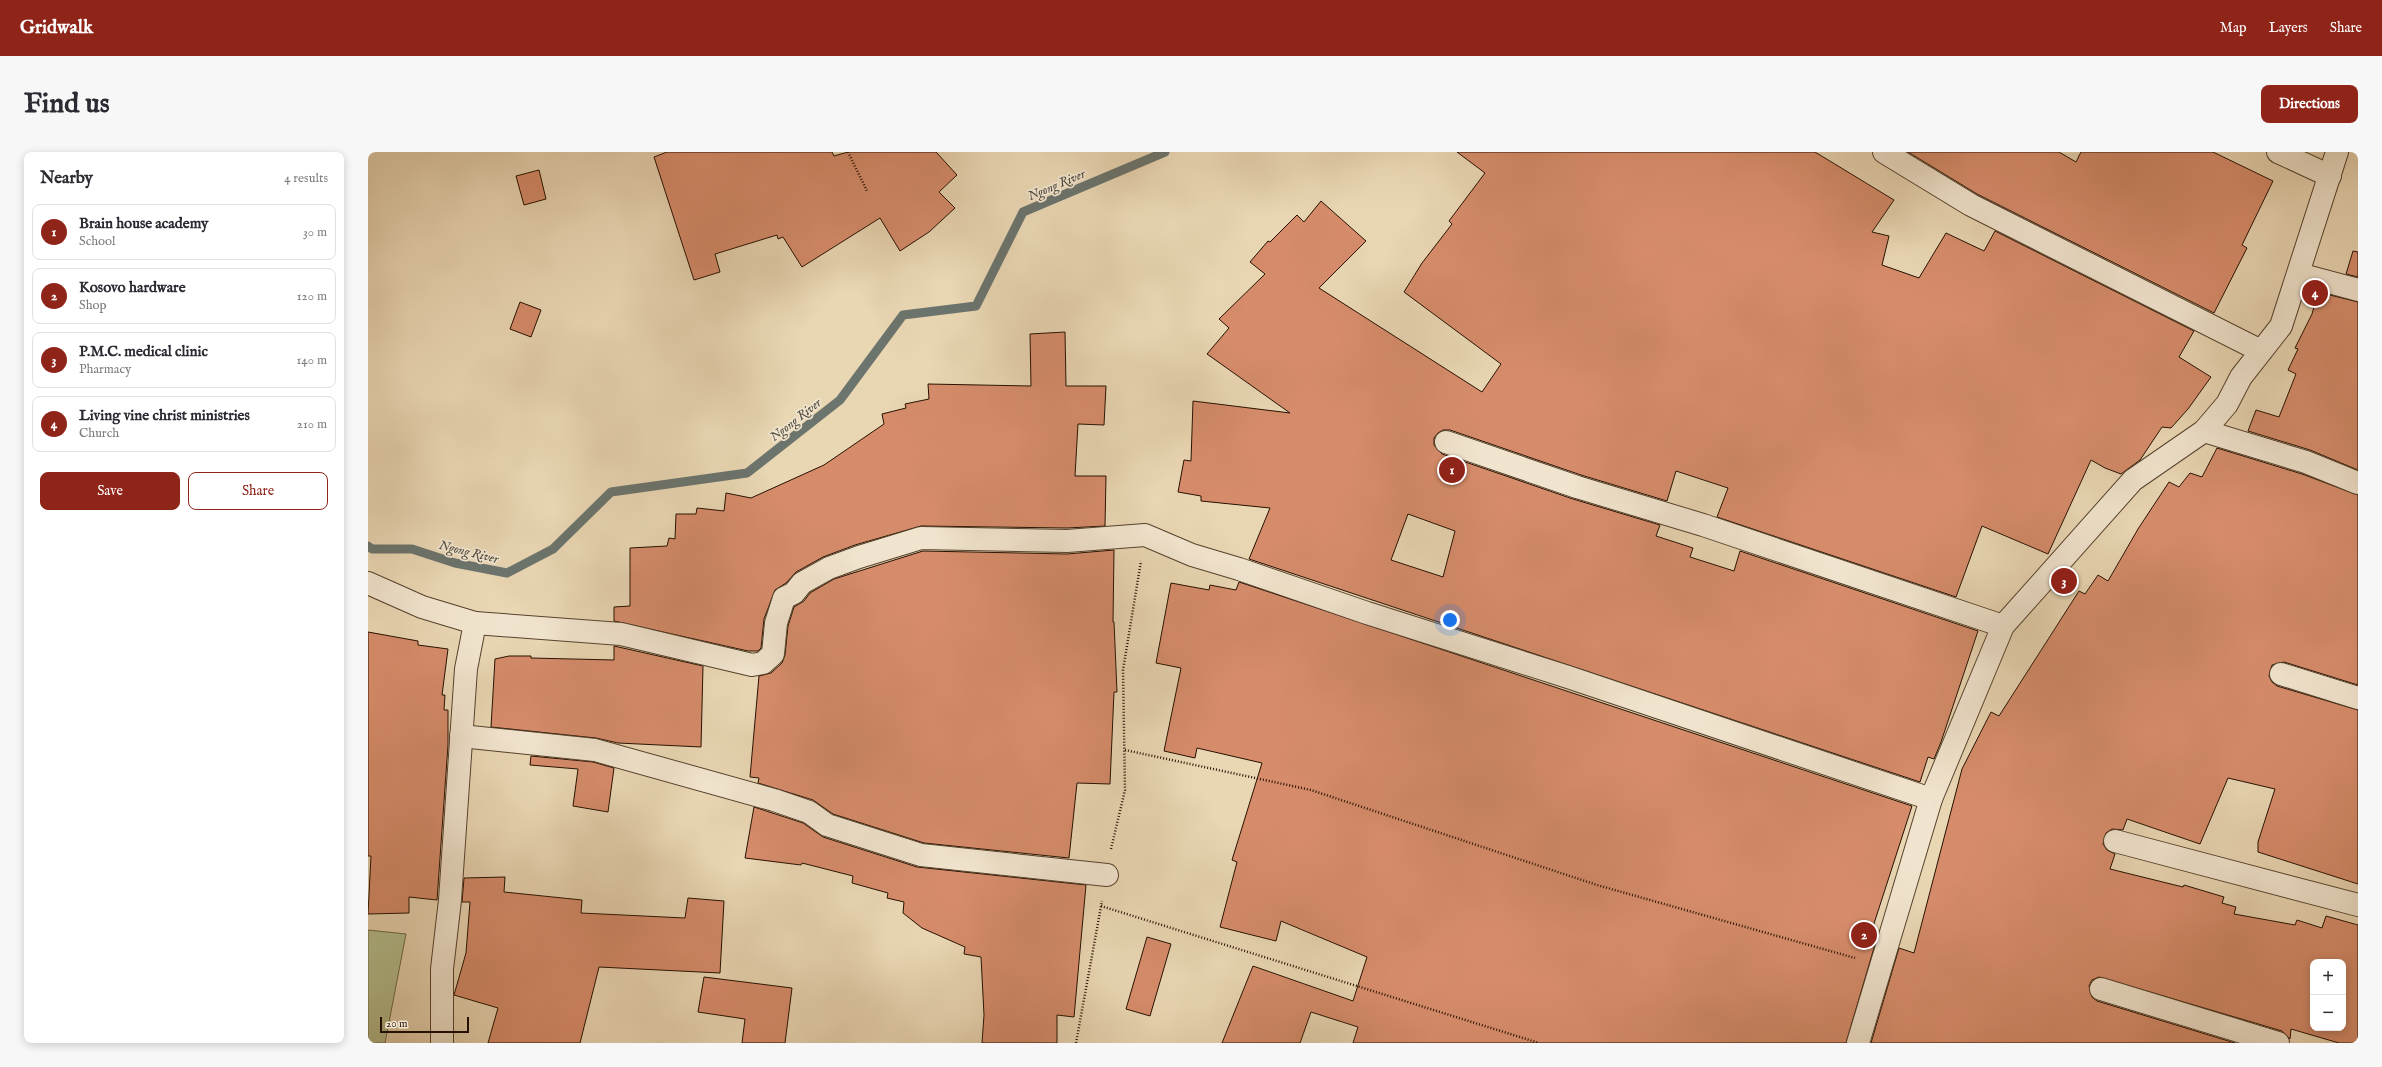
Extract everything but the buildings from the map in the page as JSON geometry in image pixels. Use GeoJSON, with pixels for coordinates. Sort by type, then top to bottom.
{"type":"FeatureCollection","features":[{"type":"Feature","properties":{"kind":"street"},"geometry":{"type":"LineString","coordinates":[[1884,152],[1971,205],[2261,351]]}},
{"type":"Feature","properties":{"kind":"street"},"geometry":{"type":"LineString","coordinates":[[2278,152],[2330,176]]}},
{"type":"Feature","properties":{"kind":"street"},"geometry":{"type":"LineString","coordinates":[[1858,1043],[1931,799],[2003,626],[2134,480],[2204,431],[2227,404],[2241,377],[2281,326],[2299,274],[2337,152]]}},
{"type":"Feature","properties":{"kind":"street"},"geometry":{"type":"LineString","coordinates":[[2299,274],[2358,290]]}},
{"type":"Feature","properties":{"kind":"street"},"geometry":{"type":"LineString","coordinates":[[2204,431],[2306,462],[2358,483]]}},
{"type":"Feature","properties":{"kind":"street"},"geometry":{"type":"LineString","coordinates":[[1446,442],[1577,487],[1702,525],[2003,626]]}},
{"type":"Feature","properties":{"kind":"street"},"geometry":{"type":"LineString","coordinates":[[368,583],[422,607],[475,623],[621,634],[752,665],[763,663],[774,654],[776,623],[784,598],[794,593],[802,583],[829,568],[859,557],[921,538],[1067,541],[1145,535],[1192,555],[1239,568],[1367,613],[1568,677],[1931,799]]}},
{"type":"Feature","properties":{"kind":"street"},"geometry":{"type":"LineString","coordinates":[[442,1043],[442,969],[450,900],[467,663],[475,623]]}},
{"type":"Feature","properties":{"kind":"street"},"geometry":{"type":"LineString","coordinates":[[2281,674],[2358,698]]}},
{"type":"Feature","properties":{"kind":"street"},"geometry":{"type":"LineString","coordinates":[[461,736],[595,750],[774,800],[809,812],[827,825],[921,855],[1107,875]]}},
{"type":"Feature","properties":{"kind":"street"},"geometry":{"type":"LineString","coordinates":[[2115,841],[2358,905]]}},
{"type":"Feature","properties":{"kind":"street"},"geometry":{"type":"LineString","coordinates":[[2101,989],[2278,1043]]}},
{"type":"Feature","properties":{"kind":"path"},"geometry":{"type":"LineString","coordinates":[[848,152],[867,191]]}},
{"type":"Feature","properties":{"kind":"path"},"geometry":{"type":"LineString","coordinates":[[1076,1043],[1114,834],[1125,790],[1126,750],[1123,670],[1145,535]]}},
{"type":"Feature","properties":{"kind":"path"},"geometry":{"type":"LineString","coordinates":[[1126,750],[1311,790],[1597,884],[1881,966]]}},
{"type":"Feature","properties":{"kind":"path"},"geometry":{"type":"LineString","coordinates":[[1101,906],[1539,1043]]}},
{"type":"Feature","properties":{"kind":"green space"},"geometry":{"type":"Polygon","coordinates":[[[368,930],[406,934],[385,1043],[368,1043],[368,930]]]}},
{"type":"Feature","properties":{"kind":"waterway","name":"Ngong River"},"geometry":{"type":"LineString","coordinates":[[368,546],[372,549],[412,549],[455,563],[507,573],[553,549],[611,492],[747,473],[840,400],[903,315],[976,306],[1023,212],[1165,152]]}},
{"type":"Feature","properties":{"kind":"place","name":"Living vine christ ministries"},"geometry":{"type":"Point","coordinates":[2315,293]}},
{"type":"Feature","properties":{"kind":"place","name":"Brain house academy"},"geometry":{"type":"Point","coordinates":[1452,470]}},
{"type":"Feature","properties":{"kind":"place","name":"P.M.C. medical clinic"},"geometry":{"type":"Point","coordinates":[2064,581]}},
{"type":"Feature","properties":{"kind":"place","name":"Kosovo hardware"},"geometry":{"type":"Point","coordinates":[1864,935]}}]}
